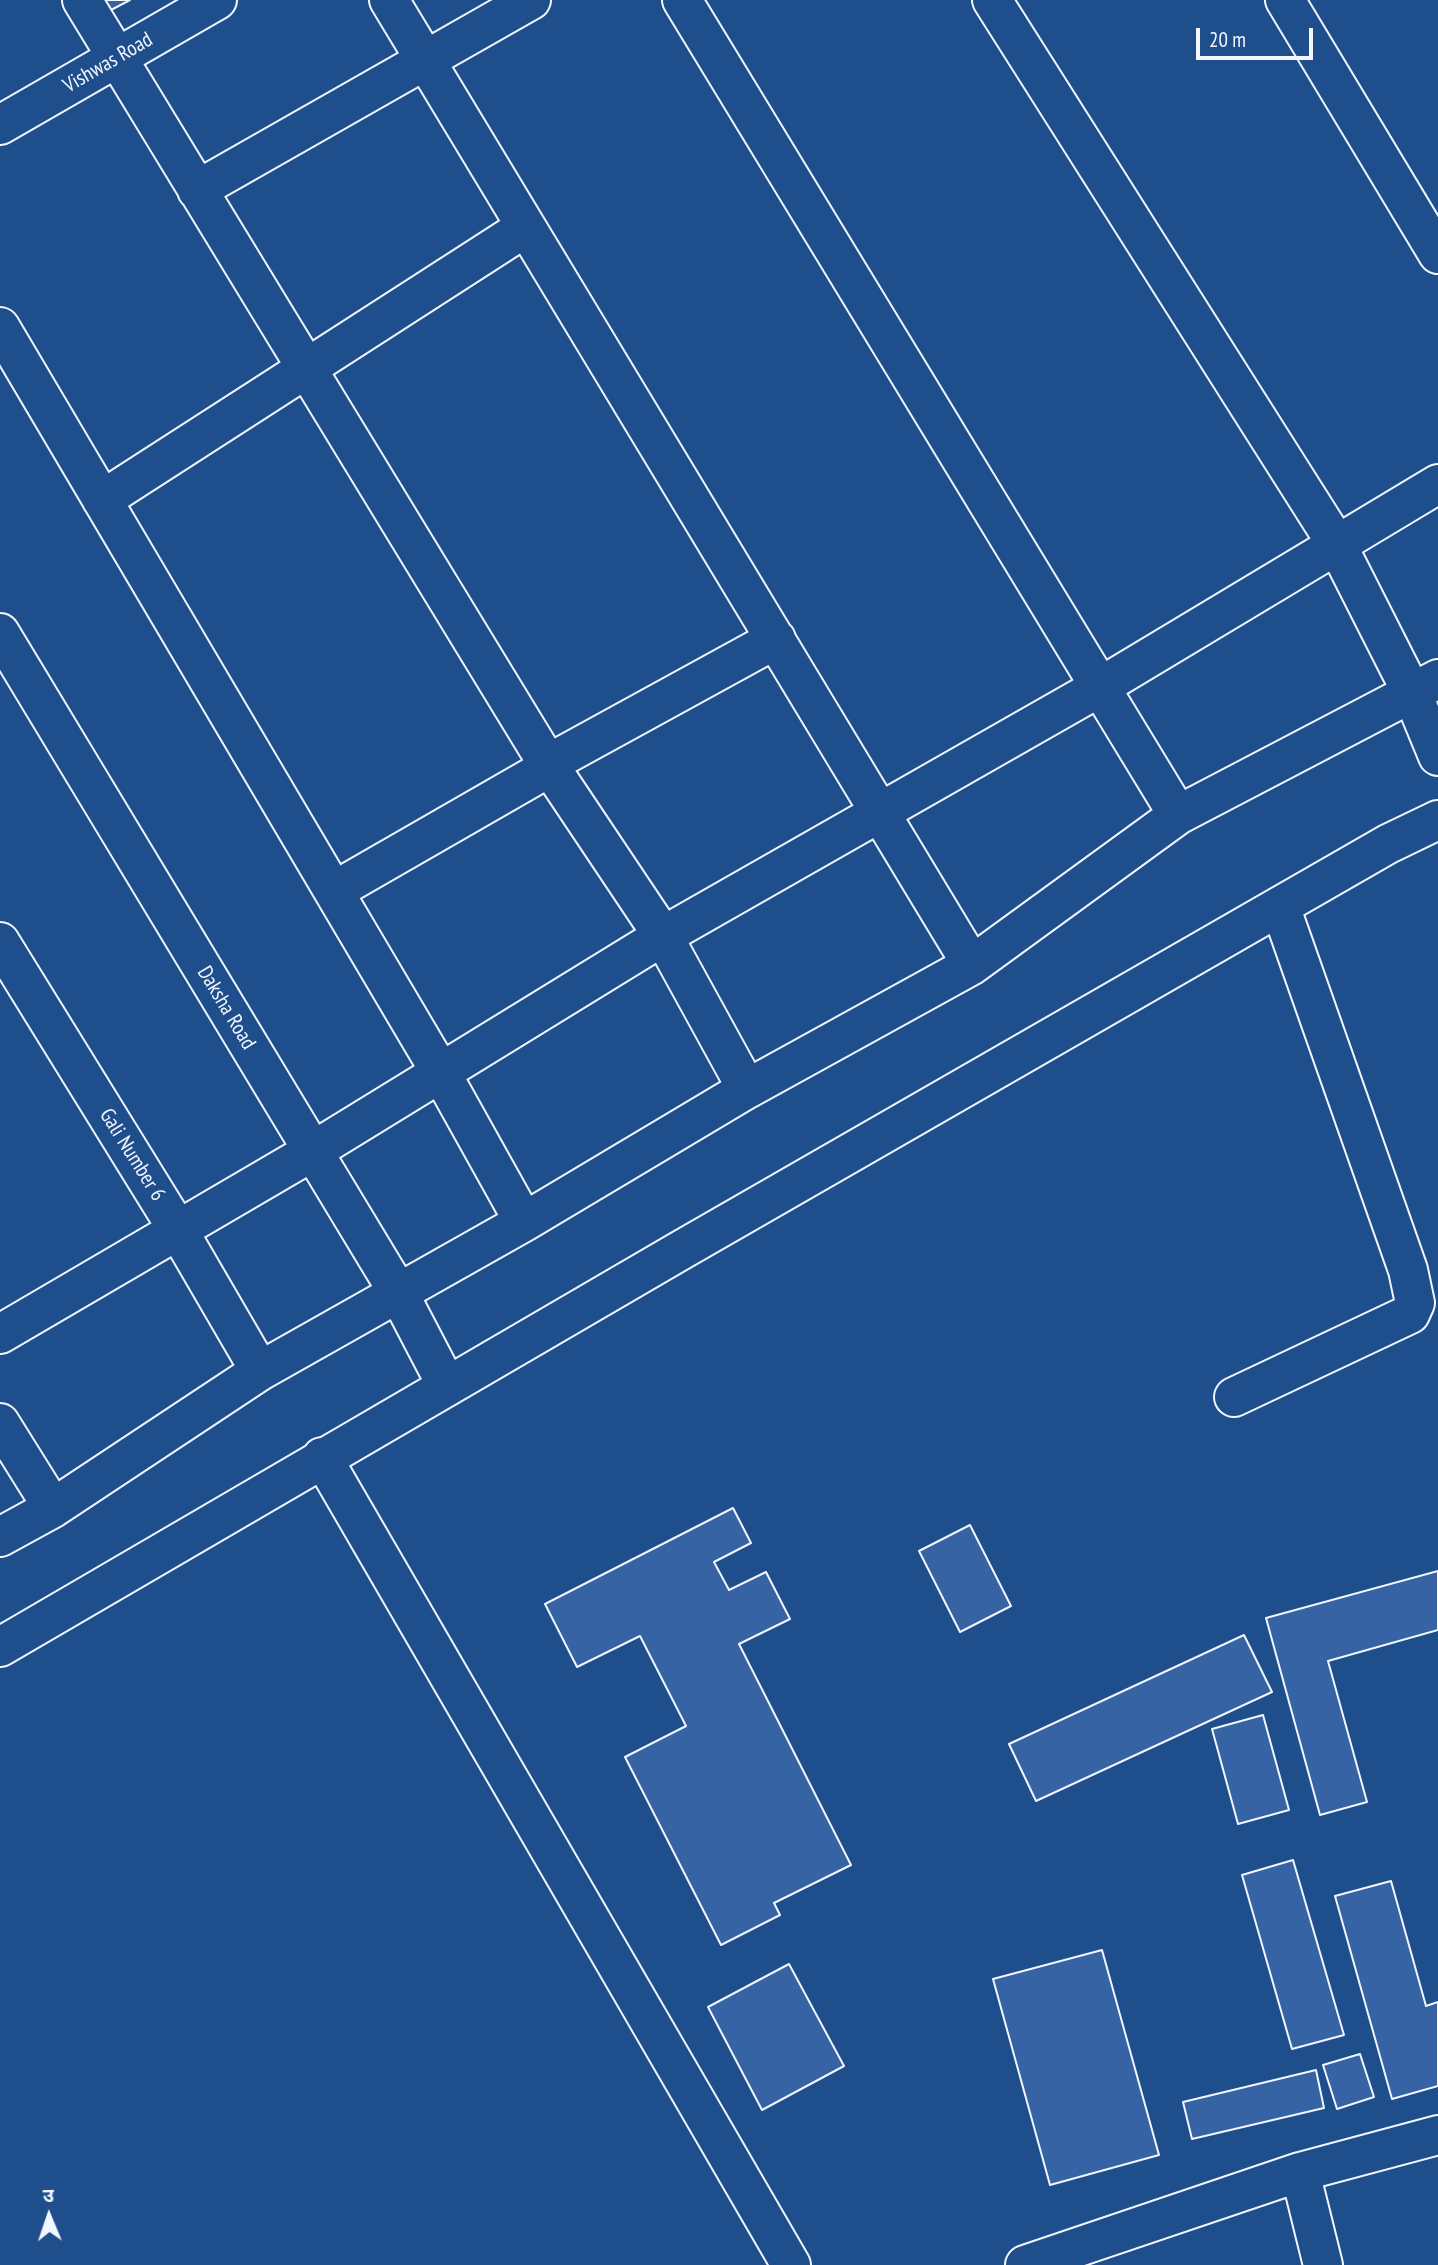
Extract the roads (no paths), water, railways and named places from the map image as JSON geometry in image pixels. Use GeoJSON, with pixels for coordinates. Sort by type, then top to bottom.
{"type":"FeatureCollection","features":[{"type":"Feature","properties":{"kind":"street"},"geometry":{"type":"LineString","coordinates":[[82,0],[548,764],[663,936],[747,1089]]}},
{"type":"Feature","properties":{"kind":"street","name":"Vishwas Road"},"geometry":{"type":"LineString","coordinates":[[0,125],[217,0]]}},
{"type":"Feature","properties":{"kind":"street"},"geometry":{"type":"LineString","coordinates":[[389,0],[972,965]]}},
{"type":"Feature","properties":{"kind":"street"},"geometry":{"type":"LineString","coordinates":[[197,190],[427,62],[531,0]]}},
{"type":"Feature","properties":{"kind":"street"},"geometry":{"type":"LineString","coordinates":[[682,0],[1178,815]]}},
{"type":"Feature","properties":{"kind":"street"},"geometry":{"type":"LineString","coordinates":[[992,0],[1425,686],[1438,756]]}},
{"type":"Feature","properties":{"kind":"street"},"geometry":{"type":"LineString","coordinates":[[1285,0],[1438,254]]}},
{"type":"Feature","properties":{"kind":"street"},"geometry":{"type":"LineString","coordinates":[[102,500],[526,227]]}},
{"type":"Feature","properties":{"kind":"street"},"geometry":{"type":"LineString","coordinates":[[0,327],[441,1073],[524,1222]]}},
{"type":"Feature","properties":{"kind":"street"},"geometry":{"type":"LineString","coordinates":[[0,1334],[313,1151],[663,936],[1100,687],[1438,484]]}},
{"type":"Feature","properties":{"kind":"street","name":"Daksha Road"},"geometry":{"type":"LineString","coordinates":[[0,634],[398,1292],[447,1385]]}},
{"type":"Feature","properties":{"kind":"street"},"geometry":{"type":"LineString","coordinates":[[334,891],[548,764],[776,639]]}},
{"type":"Feature","properties":{"kind":"street"},"geometry":{"type":"LineString","coordinates":[[0,1537],[52,1508],[260,1371],[524,1222],[747,1089],[972,965],[1178,815],[1425,686]]}},
{"type":"Feature","properties":{"kind":"street"},"geometry":{"type":"LineString","coordinates":[[0,1647],[447,1385],[1388,844],[1438,820]]}},
{"type":"Feature","properties":{"kind":"street"},"geometry":{"type":"LineString","coordinates":[[1234,1397],[1410,1314],[1415,1303],[1408,1270],[1280,906]]}},
{"type":"Feature","properties":{"kind":"street","name":"Gali Number 6"},"geometry":{"type":"LineString","coordinates":[[0,942],[178,1230],[260,1371]]}},
{"type":"Feature","properties":{"kind":"street"},"geometry":{"type":"LineString","coordinates":[[0,1423],[52,1508]]}},
{"type":"Feature","properties":{"kind":"street"},"geometry":{"type":"LineString","coordinates":[[322,1457],[791,2265]]}},
{"type":"Feature","properties":{"kind":"street"},"geometry":{"type":"LineString","coordinates":[[1025,2265],[1300,2172],[1438,2135]]}},
{"type":"Feature","properties":{"kind":"street"},"geometry":{"type":"LineString","coordinates":[[1300,2172],[1323,2265]]}}]}
